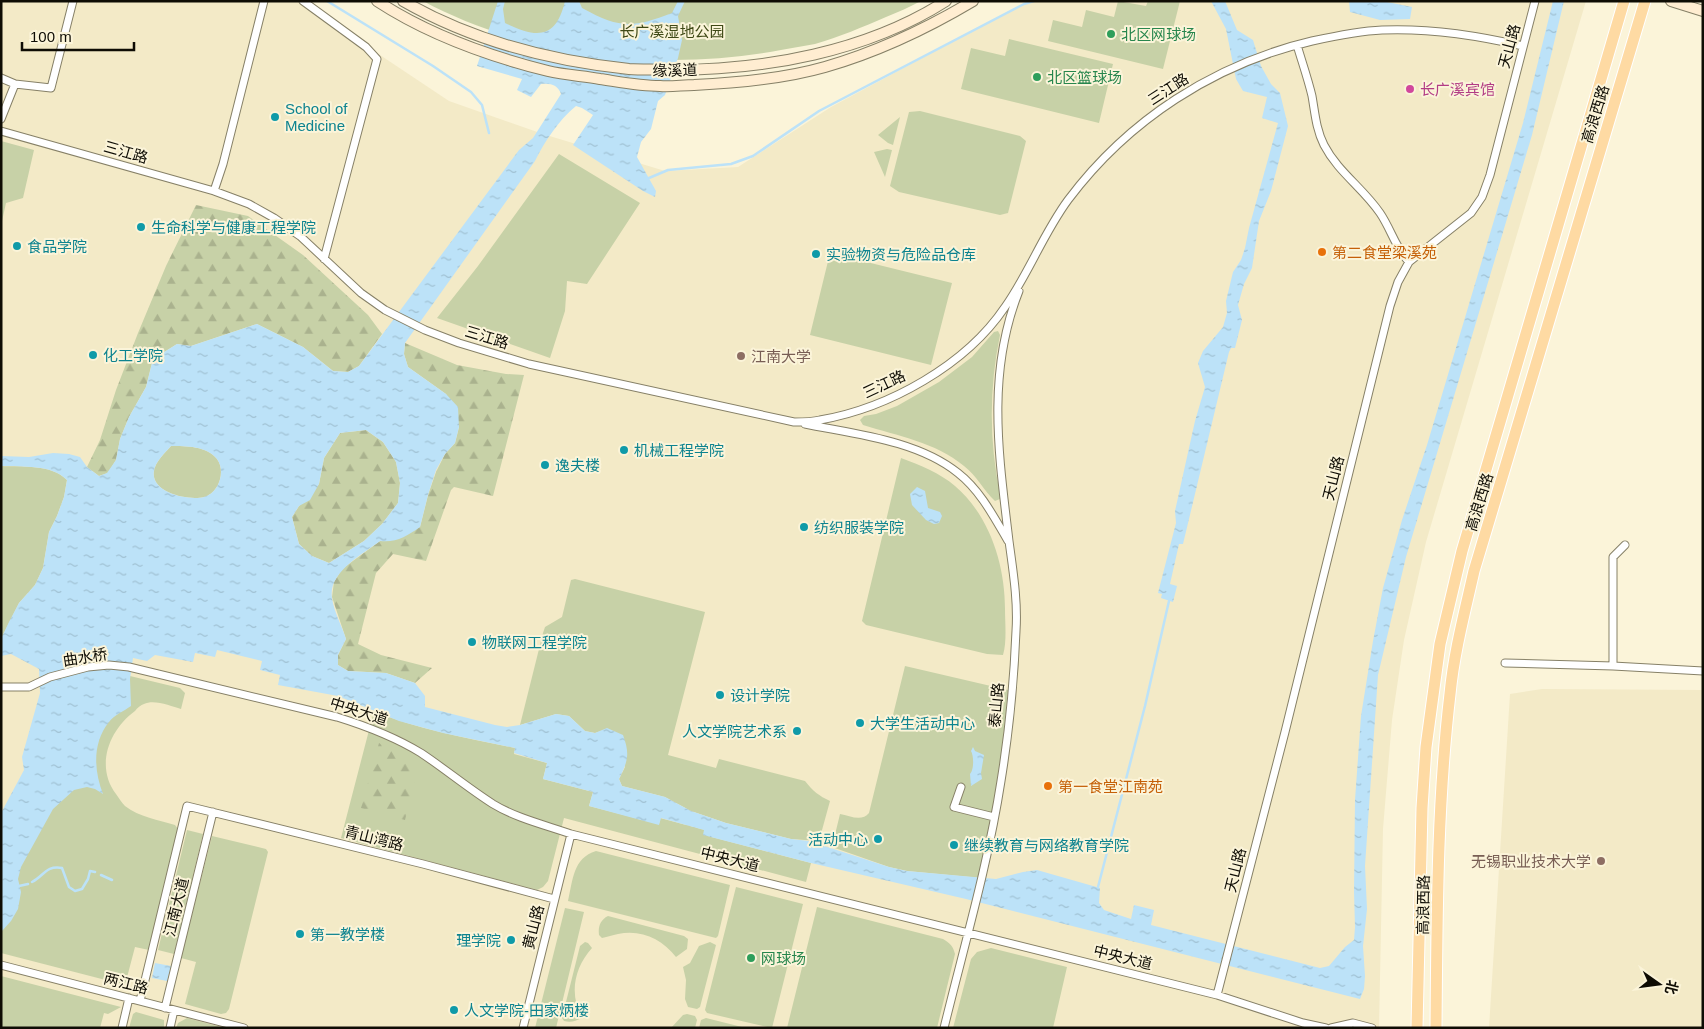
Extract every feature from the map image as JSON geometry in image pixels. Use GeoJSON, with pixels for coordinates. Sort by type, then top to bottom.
{"type":"FeatureCollection","features":[{"type":"Feature","properties":{"kind":"main road","name":"缘溪道"},"geometry":{"type":"LineString","coordinates":[[377,1],[419,26],[476,49],[549,71],[659,86],[722,84],[763,79],[822,68],[910,35],[941,20],[973,1]]}},
{"type":"Feature","properties":{"kind":"main road","name":"缘溪道"},"geometry":{"type":"LineString","coordinates":[[403,1],[444,22],[530,52],[572,61],[631,69],[698,70],[778,62],[842,47],[881,33],[946,1]]}},
{"type":"Feature","properties":{"kind":"main road","name":"高浪西路"},"geometry":{"type":"LineString","coordinates":[[1417,1028],[1425,755],[1442,635],[1462,551],[1624,1]]}},
{"type":"Feature","properties":{"kind":"main road","name":"高浪西路"},"geometry":{"type":"LineString","coordinates":[[1435,1027],[1442,764],[1450,692],[1462,625],[1474,571],[1645,1]]}},
{"type":"Feature","properties":{"kind":"main road"},"geometry":{"type":"LineString","coordinates":[[1671,1],[1703,10]]}},
{"type":"Feature","properties":{"kind":"street"},"geometry":{"type":"LineString","coordinates":[[1,78],[15,84],[51,88],[73,1]]}},
{"type":"Feature","properties":{"kind":"street"},"geometry":{"type":"LineString","coordinates":[[214,191],[223,164],[264,1]]}},
{"type":"Feature","properties":{"kind":"street"},"geometry":{"type":"LineString","coordinates":[[303,1],[366,47],[377,59],[324,259]]}},
{"type":"Feature","properties":{"kind":"street","name":"天山路"},"geometry":{"type":"LineString","coordinates":[[1217,994],[1285,732],[1390,306],[1398,282],[1409,262],[1472,213],[1482,197],[1490,174],[1535,1]]}},
{"type":"Feature","properties":{"kind":"street"},"geometry":{"type":"LineString","coordinates":[[1409,262],[1402,255],[1385,220],[1374,203],[1346,176],[1324,144],[1314,115],[1307,78],[1297,45],[1333,36],[1380,30],[1413,30],[1473,35],[1523,46]]}},
{"type":"Feature","properties":{"kind":"street","name":"三江路"},"geometry":{"type":"LineString","coordinates":[[1,131],[214,191],[249,204],[300,236],[361,294],[385,310],[426,330],[529,364],[794,422],[818,421],[868,407],[899,395],[957,357],[978,339],[1005,308],[1048,230],[1068,200],[1096,167],[1126,137],[1158,110],[1228,69],[1265,54],[1297,45]]}},
{"type":"Feature","properties":{"kind":"street"},"geometry":{"type":"LineString","coordinates":[[1,119],[15,84]]}},
{"type":"Feature","properties":{"kind":"street","name":"泰山路"},"geometry":{"type":"LineString","coordinates":[[968,932],[984,869],[1001,783],[1008,729],[1016,630],[1015,584],[996,418],[998,384],[1010,313],[1026,272]]}},
{"type":"Feature","properties":{"kind":"street"},"geometry":{"type":"LineString","coordinates":[[794,422],[901,444],[941,461],[971,485],[984,502],[1009,543]]}},
{"type":"Feature","properties":{"kind":"street"},"geometry":{"type":"LineString","coordinates":[[1613,666],[1612,557],[1625,545]]}},
{"type":"Feature","properties":{"kind":"street"},"geometry":{"type":"LineString","coordinates":[[1505,663],[1703,671]]}},
{"type":"Feature","properties":{"kind":"street","name":"曲水桥"},"geometry":{"type":"LineString","coordinates":[[1,687],[29,687],[50,678],[88,667],[108,665],[129,666],[147,671]]}},
{"type":"Feature","properties":{"kind":"street","name":"中央大道"},"geometry":{"type":"LineString","coordinates":[[147,671],[337,717],[366,726],[420,752],[494,805],[524,818],[571,834],[1217,994],[1303,1023],[1326,1028]]}},
{"type":"Feature","properties":{"kind":"street"},"geometry":{"type":"LineString","coordinates":[[961,787],[954,807],[994,817]]}},
{"type":"Feature","properties":{"kind":"street","name":"青山湾路"},"geometry":{"type":"LineString","coordinates":[[187,806],[554,899]]}},
{"type":"Feature","properties":{"kind":"street","name":"江南大道"},"geometry":{"type":"LineString","coordinates":[[140,1001],[187,806]]}},
{"type":"Feature","properties":{"kind":"street","name":"江南大道"},"geometry":{"type":"LineString","coordinates":[[165,1008],[213,812]]}},
{"type":"Feature","properties":{"kind":"street","name":"黄山路"},"geometry":{"type":"LineString","coordinates":[[523,1028],[571,834]]}},
{"type":"Feature","properties":{"kind":"street"},"geometry":{"type":"LineString","coordinates":[[944,1028],[968,932]]}},
{"type":"Feature","properties":{"kind":"street","name":"两江路"},"geometry":{"type":"LineString","coordinates":[[2,965],[244,1028]]}},
{"type":"Feature","properties":{"kind":"street"},"geometry":{"type":"LineString","coordinates":[[122,1028],[129,998]]}},
{"type":"Feature","properties":{"kind":"street"},"geometry":{"type":"LineString","coordinates":[[170,1028],[174,1010]]}},
{"type":"Feature","properties":{"kind":"street"},"geometry":{"type":"LineString","coordinates":[[1331,1028],[1353,1023],[1372,1028]]}},
{"type":"Feature","properties":{"kind":"shaded area","name":"江南大学"},"geometry":{"type":"Polygon","coordinates":[[[1,1],[299,1],[449,101],[543,134],[665,171],[738,167],[831,107],[1028,1],[1586,1],[1426,542],[1404,640],[1392,720],[1383,829],[1379,1028],[1,1028],[1,1]]]}},
{"type":"Feature","properties":{"kind":"shaded area","name":"无锡职业技术大学"},"geometry":{"type":"Polygon","coordinates":[[[1542,689],[1703,690],[1703,1028],[1489,1028],[1510,694],[1542,689]]]}},
{"type":"Feature","properties":{"kind":"green space","name":"长广溪湿地公园"},"geometry":{"type":"Polygon","coordinates":[[[423,1],[921,1],[860,28],[815,44],[736,57],[691,60],[644,59],[598,55],[552,47],[507,36],[464,20],[423,1]]]}},
{"type":"Feature","properties":{"kind":"green space","name":"北区网球场"},"geometry":{"type":"Polygon","coordinates":[[[1118,1],[1146,6],[1148,1],[1180,1],[1163,69],[1048,41],[1053,20],[1082,27],[1086,10],[1114,17],[1118,1]]]}},
{"type":"Feature","properties":{"kind":"green space","name":"北区篮球场"},"geometry":{"type":"Polygon","coordinates":[[[1009,39],[1113,64],[1099,123],[961,89],[971,48],[1005,56],[1009,39]]]}},
{"type":"Feature","properties":{"kind":"green space"},"geometry":{"type":"Polygon","coordinates":[[[920,111],[1020,136],[1026,141],[1008,213],[1000,215],[899,192],[890,186],[909,112],[920,111]]]}},
{"type":"Feature","properties":{"kind":"green space"},"geometry":{"type":"Polygon","coordinates":[[[900,117],[893,145],[878,135],[900,117]]]}},
{"type":"Feature","properties":{"kind":"green space"},"geometry":{"type":"Polygon","coordinates":[[[1,141],[34,150],[23,198],[6,203],[2,221],[1,141]]]}},
{"type":"Feature","properties":{"kind":"green space"},"geometry":{"type":"Polygon","coordinates":[[[887,149],[892,150],[885,177],[874,152],[887,149]]]}},
{"type":"Feature","properties":{"kind":"green space"},"geometry":{"type":"Polygon","coordinates":[[[559,154],[640,203],[587,284],[567,281],[565,311],[550,358],[437,318],[478,266],[559,154]]]}},
{"type":"Feature","properties":{"kind":"green space"},"geometry":{"type":"Polygon","coordinates":[[[196,205],[248,216],[303,255],[368,315],[382,334],[359,366],[348,372],[333,371],[303,347],[257,324],[191,346],[177,344],[153,359],[146,387],[129,417],[120,439],[116,460],[108,473],[99,476],[87,467],[100,440],[116,390],[138,333],[166,266],[196,205]]]}},
{"type":"Feature","properties":{"kind":"green space"},"geometry":{"type":"Polygon","coordinates":[[[830,253],[952,283],[931,365],[810,335],[830,253]]]}},
{"type":"Feature","properties":{"kind":"green space"},"geometry":{"type":"Polygon","coordinates":[[[998,331],[1000,335],[992,395],[992,434],[1000,499],[995,501],[969,470],[953,458],[929,445],[863,425],[860,420],[864,416],[876,414],[897,406],[939,382],[972,357],[994,332],[998,331]]]}},
{"type":"Feature","properties":{"kind":"green space"},"geometry":{"type":"Polygon","coordinates":[[[405,343],[457,365],[506,374],[524,375],[493,496],[454,487],[451,490],[426,561],[393,554],[376,573],[358,644],[381,655],[432,668],[415,683],[386,673],[348,671],[338,665],[338,655],[346,639],[332,597],[334,582],[342,569],[380,541],[420,527],[436,472],[445,454],[455,443],[459,427],[446,394],[408,367],[404,354],[405,343]]]}},
{"type":"Feature","properties":{"kind":"green space"},"geometry":{"type":"Polygon","coordinates":[[[366,430],[383,442],[396,462],[400,483],[398,503],[382,524],[364,541],[329,563],[312,556],[299,544],[292,517],[299,506],[319,484],[324,458],[340,433],[366,430]]]}},
{"type":"Feature","properties":{"kind":"green space"},"geometry":{"type":"Polygon","coordinates":[[[171,446],[202,449],[208,451],[217,459],[220,464],[221,475],[214,491],[204,497],[189,498],[172,494],[158,485],[154,479],[156,464],[171,446]]]}},
{"type":"Feature","properties":{"kind":"green space"},"geometry":{"type":"Polygon","coordinates":[[[901,458],[936,473],[949,481],[967,498],[986,526],[993,542],[1002,575],[1006,632],[1003,655],[987,654],[866,625],[862,621],[901,458]]]}},
{"type":"Feature","properties":{"kind":"green space"},"geometry":{"type":"Polygon","coordinates":[[[1,466],[45,469],[53,471],[67,480],[64,497],[49,532],[43,568],[35,585],[19,603],[1,639],[1,466]]]}},
{"type":"Feature","properties":{"kind":"green space"},"geometry":{"type":"Polygon","coordinates":[[[575,579],[705,612],[668,755],[716,768],[719,759],[805,781],[816,793],[830,801],[819,841],[791,839],[726,823],[691,811],[665,797],[622,786],[619,779],[625,767],[607,729],[595,733],[585,731],[569,716],[556,714],[520,725],[545,627],[562,617],[571,580],[575,579]]]}},
{"type":"Feature","properties":{"kind":"green space"},"geometry":{"type":"Polygon","coordinates":[[[905,666],[1008,690],[1002,750],[981,878],[907,871],[889,867],[832,847],[840,814],[859,818],[869,813],[905,666]]]}},
{"type":"Feature","properties":{"kind":"green space"},"geometry":{"type":"Polygon","coordinates":[[[130,676],[180,688],[185,693],[181,709],[153,702],[139,707],[118,728],[108,749],[106,772],[116,794],[124,805],[143,816],[175,825],[178,829],[149,950],[135,947],[125,985],[1,953],[1,928],[17,870],[54,805],[94,755],[98,739],[130,676]]]}},
{"type":"Feature","properties":{"kind":"green space"},"geometry":{"type":"Polygon","coordinates":[[[374,711],[426,728],[515,748],[514,754],[547,763],[543,779],[593,792],[589,806],[659,824],[660,818],[705,830],[704,835],[811,863],[806,882],[564,818],[548,881],[537,890],[341,838],[374,711]]]}},
{"type":"Feature","properties":{"kind":"green space"},"geometry":{"type":"Polygon","coordinates":[[[379,743],[418,767],[405,820],[361,808],[379,743]]]}},
{"type":"Feature","properties":{"kind":"green space"},"geometry":{"type":"Polygon","coordinates":[[[187,830],[203,834],[174,954],[158,950],[187,830]]]}},
{"type":"Feature","properties":{"kind":"green space"},"geometry":{"type":"Polygon","coordinates":[[[212,836],[266,849],[268,852],[229,1009],[226,1013],[221,1014],[185,1004],[196,962],[181,958],[212,836]]]}},
{"type":"Feature","properties":{"kind":"green space"},"geometry":{"type":"Polygon","coordinates":[[[596,851],[730,885],[718,936],[716,938],[568,901],[578,864],[588,854],[596,851]]]}},
{"type":"Feature","properties":{"kind":"green space","name":"网球场"},"geometry":{"type":"Polygon","coordinates":[[[736,887],[803,904],[772,1028],[707,1013],[705,1010],[736,887]]]}},
{"type":"Feature","properties":{"kind":"green space"},"geometry":{"type":"Polygon","coordinates":[[[817,907],[943,939],[949,943],[955,954],[937,1028],[787,1028],[817,907]]]}},
{"type":"Feature","properties":{"kind":"green space"},"geometry":{"type":"Polygon","coordinates":[[[565,908],[584,912],[556,1028],[535,1028],[565,908]]]}},
{"type":"Feature","properties":{"kind":"green space"},"geometry":{"type":"Polygon","coordinates":[[[608,916],[684,936],[688,939],[687,949],[676,957],[658,940],[643,934],[616,934],[602,938],[599,935],[599,927],[601,922],[608,916]]]}},
{"type":"Feature","properties":{"kind":"green space"},"geometry":{"type":"Polygon","coordinates":[[[585,942],[592,948],[581,964],[575,982],[576,1000],[582,1018],[569,1022],[564,1021],[562,1018],[580,946],[585,942]]]}},
{"type":"Feature","properties":{"kind":"green space"},"geometry":{"type":"Polygon","coordinates":[[[710,942],[716,945],[700,1007],[697,1009],[688,1007],[685,999],[686,980],[683,967],[690,963],[699,946],[710,942]]]}},
{"type":"Feature","properties":{"kind":"green space"},"geometry":{"type":"Polygon","coordinates":[[[991,948],[1067,967],[1053,1028],[953,1028],[971,959],[977,952],[991,948]]]}},
{"type":"Feature","properties":{"kind":"green space"},"geometry":{"type":"Polygon","coordinates":[[[1,976],[121,1007],[108,1014],[104,1013],[100,1028],[1,1028],[1,976]]]}},
{"type":"Feature","properties":{"kind":"green space"},"geometry":{"type":"Polygon","coordinates":[[[136,1012],[164,1020],[164,1028],[129,1028],[133,1014],[136,1012]]]}},
{"type":"Feature","properties":{"kind":"green space"},"geometry":{"type":"Polygon","coordinates":[[[683,1015],[695,1016],[697,1020],[695,1028],[671,1028],[683,1015]]]}},
{"type":"Feature","properties":{"kind":"green space"},"geometry":{"type":"Polygon","coordinates":[[[187,1018],[225,1028],[176,1028],[178,1023],[187,1018]]]}},
{"type":"Feature","properties":{"kind":"green space"},"geometry":{"type":"Polygon","coordinates":[[[706,1018],[746,1028],[699,1028],[701,1020],[706,1018]]]}},
{"type":"Feature","properties":{"kind":"water"},"geometry":{"type":"Polygon","coordinates":[[[498,1],[505,1],[503,9],[505,23],[535,33],[550,29],[556,23],[565,1],[579,1],[582,8],[607,20],[617,23],[636,24],[672,13],[678,1],[685,1],[678,16],[682,40],[678,58],[665,95],[658,101],[651,129],[641,142],[637,157],[656,191],[655,197],[573,145],[593,115],[576,106],[552,132],[535,161],[405,343],[404,354],[408,367],[446,394],[458,407],[459,427],[455,443],[445,454],[436,470],[420,527],[401,538],[391,541],[380,541],[356,558],[335,580],[332,598],[346,639],[338,655],[338,665],[348,671],[386,673],[415,683],[425,696],[425,707],[495,725],[507,727],[520,725],[556,714],[569,716],[585,731],[595,733],[607,728],[623,735],[625,742],[627,757],[619,779],[622,786],[665,797],[691,811],[726,823],[791,839],[809,841],[907,871],[996,879],[1037,870],[1100,888],[1099,903],[1104,910],[1131,919],[1134,905],[1154,910],[1151,925],[1320,968],[1329,966],[1345,947],[1354,940],[1355,800],[1361,716],[1383,588],[1523,123],[1553,1],[1564,1],[1532,135],[1406,557],[1378,675],[1365,866],[1367,909],[1363,946],[1365,976],[1364,989],[1360,999],[966,899],[811,863],[703,835],[704,830],[661,818],[659,825],[589,806],[593,792],[543,779],[547,763],[514,753],[515,748],[443,733],[399,721],[338,696],[278,685],[280,675],[260,670],[262,661],[217,650],[215,657],[195,653],[193,662],[155,655],[147,661],[133,658],[130,679],[131,706],[116,715],[109,722],[103,730],[97,748],[96,767],[103,794],[87,787],[74,790],[53,809],[21,867],[18,879],[21,892],[18,909],[11,921],[1,932],[1,813],[24,770],[22,757],[40,693],[39,669],[11,654],[1,656],[1,639],[19,603],[35,585],[43,568],[49,532],[64,497],[67,480],[53,471],[45,469],[1,466],[1,456],[29,457],[53,453],[69,454],[80,457],[87,467],[99,476],[107,473],[116,460],[120,439],[129,417],[146,387],[153,359],[177,344],[191,346],[257,324],[303,347],[333,371],[348,372],[359,366],[519,150],[533,138],[561,94],[554,85],[541,84],[531,97],[517,90],[522,79],[477,66],[498,1]],[[366,430],[340,433],[324,458],[319,484],[310,500],[299,506],[292,517],[299,544],[312,556],[329,563],[364,541],[382,524],[398,503],[400,483],[396,462],[383,442],[366,430]],[[171,446],[156,464],[154,479],[158,485],[172,494],[189,498],[204,497],[214,491],[221,475],[220,464],[217,459],[208,451],[202,449],[171,446]]]}},
{"type":"Feature","properties":{"kind":"water"},"geometry":{"type":"Polygon","coordinates":[[[1211,1],[1225,1],[1237,30],[1253,40],[1261,66],[1271,84],[1280,93],[1288,126],[1271,191],[1259,221],[1252,268],[1244,284],[1238,305],[1242,320],[1235,348],[1231,348],[1229,352],[1183,544],[1179,544],[1170,584],[1177,586],[1173,602],[1161,598],[1162,594],[1158,593],[1176,523],[1175,511],[1195,421],[1205,387],[1198,363],[1203,351],[1223,327],[1227,313],[1226,301],[1233,272],[1241,260],[1245,248],[1278,123],[1262,118],[1267,97],[1243,91],[1236,79],[1226,29],[1211,1]]]}},
{"type":"Feature","properties":{"kind":"water"},"geometry":{"type":"Polygon","coordinates":[[[1349,1],[1382,1],[1412,7],[1410,19],[1380,20],[1350,12],[1349,1]]]}},
{"type":"Feature","properties":{"kind":"water"},"geometry":{"type":"Polygon","coordinates":[[[917,487],[925,491],[928,508],[940,512],[942,516],[939,523],[934,524],[926,520],[912,505],[910,494],[917,487]]]}},
{"type":"Feature","properties":{"kind":"water"},"geometry":{"type":"Polygon","coordinates":[[[973,747],[975,751],[984,755],[982,779],[971,786],[970,774],[973,756],[971,751],[973,747]]]}},
{"type":"Feature","properties":{"kind":"water"},"geometry":{"type":"Polygon","coordinates":[[[155,963],[171,966],[167,981],[152,978],[155,963]]]}},
{"type":"Feature","properties":{"kind":"waterway"},"geometry":{"type":"LineString","coordinates":[[327,1],[433,66],[471,92],[482,105],[489,133]]}},
{"type":"Feature","properties":{"kind":"waterway"},"geometry":{"type":"LineString","coordinates":[[649,178],[668,170],[731,164],[753,156],[819,111],[1024,4],[1034,1]]}},
{"type":"Feature","properties":{"kind":"waterway"},"geometry":{"type":"LineString","coordinates":[[1098,887],[1145,706],[1169,601]]}},
{"type":"Feature","properties":{"kind":"waterway"},"geometry":{"type":"LineString","coordinates":[[32,882],[52,868],[62,868],[69,887],[75,891],[82,889],[90,871],[95,872]]}},
{"type":"Feature","properties":{"kind":"waterway"},"geometry":{"type":"LineString","coordinates":[[101,875],[112,880]]}},
{"type":"Feature","properties":{"kind":"waterway"},"geometry":{"type":"LineString","coordinates":[[19,886],[28,884]]}},
{"type":"Feature","properties":{"kind":"place","name":"北区网球场"},"geometry":{"type":"Point","coordinates":[1111,34]}},
{"type":"Feature","properties":{"kind":"place","name":"北区篮球场"},"geometry":{"type":"Point","coordinates":[1037,77]}},
{"type":"Feature","properties":{"kind":"place","name":"长广溪宾馆"},"geometry":{"type":"Point","coordinates":[1410,89]}},
{"type":"Feature","properties":{"kind":"place","name":"School of Medicine"},"geometry":{"type":"Point","coordinates":[275,117]}},
{"type":"Feature","properties":{"kind":"place","name":"生命科学与健康工程学院"},"geometry":{"type":"Point","coordinates":[141,227]}},
{"type":"Feature","properties":{"kind":"place","name":"食品学院"},"geometry":{"type":"Point","coordinates":[17,246]}},
{"type":"Feature","properties":{"kind":"place","name":"第二食堂梁溪苑"},"geometry":{"type":"Point","coordinates":[1322,252]}},
{"type":"Feature","properties":{"kind":"place","name":"实验物资与危险品仓库"},"geometry":{"type":"Point","coordinates":[816,254]}},
{"type":"Feature","properties":{"kind":"place","name":"化工学院"},"geometry":{"type":"Point","coordinates":[93,355]}},
{"type":"Feature","properties":{"kind":"place","name":"江南大学"},"geometry":{"type":"Point","coordinates":[741,356]}},
{"type":"Feature","properties":{"kind":"place","name":"机械工程学院"},"geometry":{"type":"Point","coordinates":[624,450]}},
{"type":"Feature","properties":{"kind":"place","name":"逸夫楼"},"geometry":{"type":"Point","coordinates":[545,465]}},
{"type":"Feature","properties":{"kind":"place","name":"纺织服装学院"},"geometry":{"type":"Point","coordinates":[804,527]}},
{"type":"Feature","properties":{"kind":"place","name":"物联网工程学院"},"geometry":{"type":"Point","coordinates":[472,642]}},
{"type":"Feature","properties":{"kind":"place","name":"设计学院"},"geometry":{"type":"Point","coordinates":[720,695]}},
{"type":"Feature","properties":{"kind":"place","name":"大学生活动中心"},"geometry":{"type":"Point","coordinates":[860,723]}},
{"type":"Feature","properties":{"kind":"place","name":"人文学院艺术系"},"geometry":{"type":"Point","coordinates":[797,731]}},
{"type":"Feature","properties":{"kind":"place","name":"第一食堂江南苑"},"geometry":{"type":"Point","coordinates":[1048,786]}},
{"type":"Feature","properties":{"kind":"place","name":"活动中心"},"geometry":{"type":"Point","coordinates":[878,839]}},
{"type":"Feature","properties":{"kind":"place","name":"继续教育与网络教育学院"},"geometry":{"type":"Point","coordinates":[954,845]}},
{"type":"Feature","properties":{"kind":"place","name":"无锡职业技术大学"},"geometry":{"type":"Point","coordinates":[1601,861]}},
{"type":"Feature","properties":{"kind":"place","name":"第一教学楼"},"geometry":{"type":"Point","coordinates":[300,934]}},
{"type":"Feature","properties":{"kind":"place","name":"理学院"},"geometry":{"type":"Point","coordinates":[511,940]}},
{"type":"Feature","properties":{"kind":"place","name":"网球场"},"geometry":{"type":"Point","coordinates":[751,958]}},
{"type":"Feature","properties":{"kind":"place","name":"人文学院-田家炳楼"},"geometry":{"type":"Point","coordinates":[454,1010]}}]}
